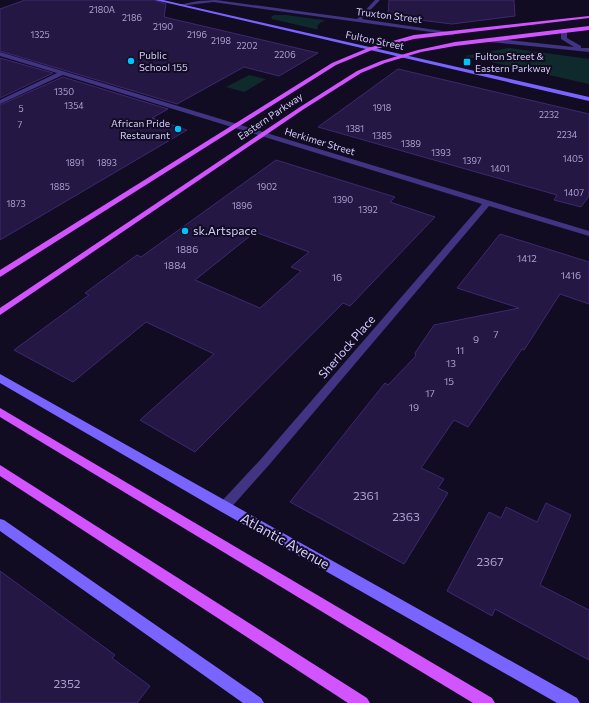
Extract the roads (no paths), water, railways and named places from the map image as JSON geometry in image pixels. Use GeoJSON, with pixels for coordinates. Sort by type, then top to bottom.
{"type":"FeatureCollection","features":[{"type":"Feature","properties":{"kind":"main road","name":"Fulton Street"},"geometry":{"type":"LineString","coordinates":[[158,0],[589,99]]}},
{"type":"Feature","properties":{"kind":"main road","name":"Eastern Parkway"},"geometry":{"type":"LineString","coordinates":[[0,274],[334,64],[370,49],[414,37],[589,18]]}},
{"type":"Feature","properties":{"kind":"main road","name":"Eastern Parkway"},"geometry":{"type":"LineString","coordinates":[[0,312],[359,72],[383,62],[455,44],[589,28]]}},
{"type":"Feature","properties":{"kind":"main road","name":"Atlantic Avenue"},"geometry":{"type":"LineString","coordinates":[[0,378],[224,507],[572,703]]}},
{"type":"Feature","properties":{"kind":"main road"},"geometry":{"type":"LineString","coordinates":[[0,412],[487,703]]}},
{"type":"Feature","properties":{"kind":"main road"},"geometry":{"type":"LineString","coordinates":[[0,470],[362,703]]}},
{"type":"Feature","properties":{"kind":"main road"},"geometry":{"type":"LineString","coordinates":[[0,524],[256,703]]}},
{"type":"Feature","properties":{"kind":"street"},"geometry":{"type":"LineString","coordinates":[[359,20],[378,0]]}},
{"type":"Feature","properties":{"kind":"street","name":"Truxton Street"},"geometry":{"type":"LineString","coordinates":[[180,5],[213,1],[453,33]]}},
{"type":"Feature","properties":{"kind":"street"},"geometry":{"type":"LineString","coordinates":[[564,31],[564,39],[571,44],[589,50]]}},
{"type":"Feature","properties":{"kind":"street"},"geometry":{"type":"LineString","coordinates":[[490,40],[589,50]]}},
{"type":"Feature","properties":{"kind":"street","name":"Herkimer Street"},"geometry":{"type":"LineString","coordinates":[[0,54],[589,234]]}},
{"type":"Feature","properties":{"kind":"street"},"geometry":{"type":"LineString","coordinates":[[0,102],[63,73]]}},
{"type":"Feature","properties":{"kind":"street","name":"Sherlock Place"},"geometry":{"type":"LineString","coordinates":[[224,507],[270,456],[487,203]]}},
{"type":"Feature","properties":{"kind":"place","name":"Public School 155"},"geometry":{"type":"Point","coordinates":[131,61]}},
{"type":"Feature","properties":{"kind":"place","name":"Fulton Street & Eastern Parkway"},"geometry":{"type":"Point","coordinates":[467,62]}},
{"type":"Feature","properties":{"kind":"place","name":"African Pride Restaurant"},"geometry":{"type":"Point","coordinates":[178,129]}},
{"type":"Feature","properties":{"kind":"place","name":"sk.Artspace"},"geometry":{"type":"Point","coordinates":[185,231]}}]}
